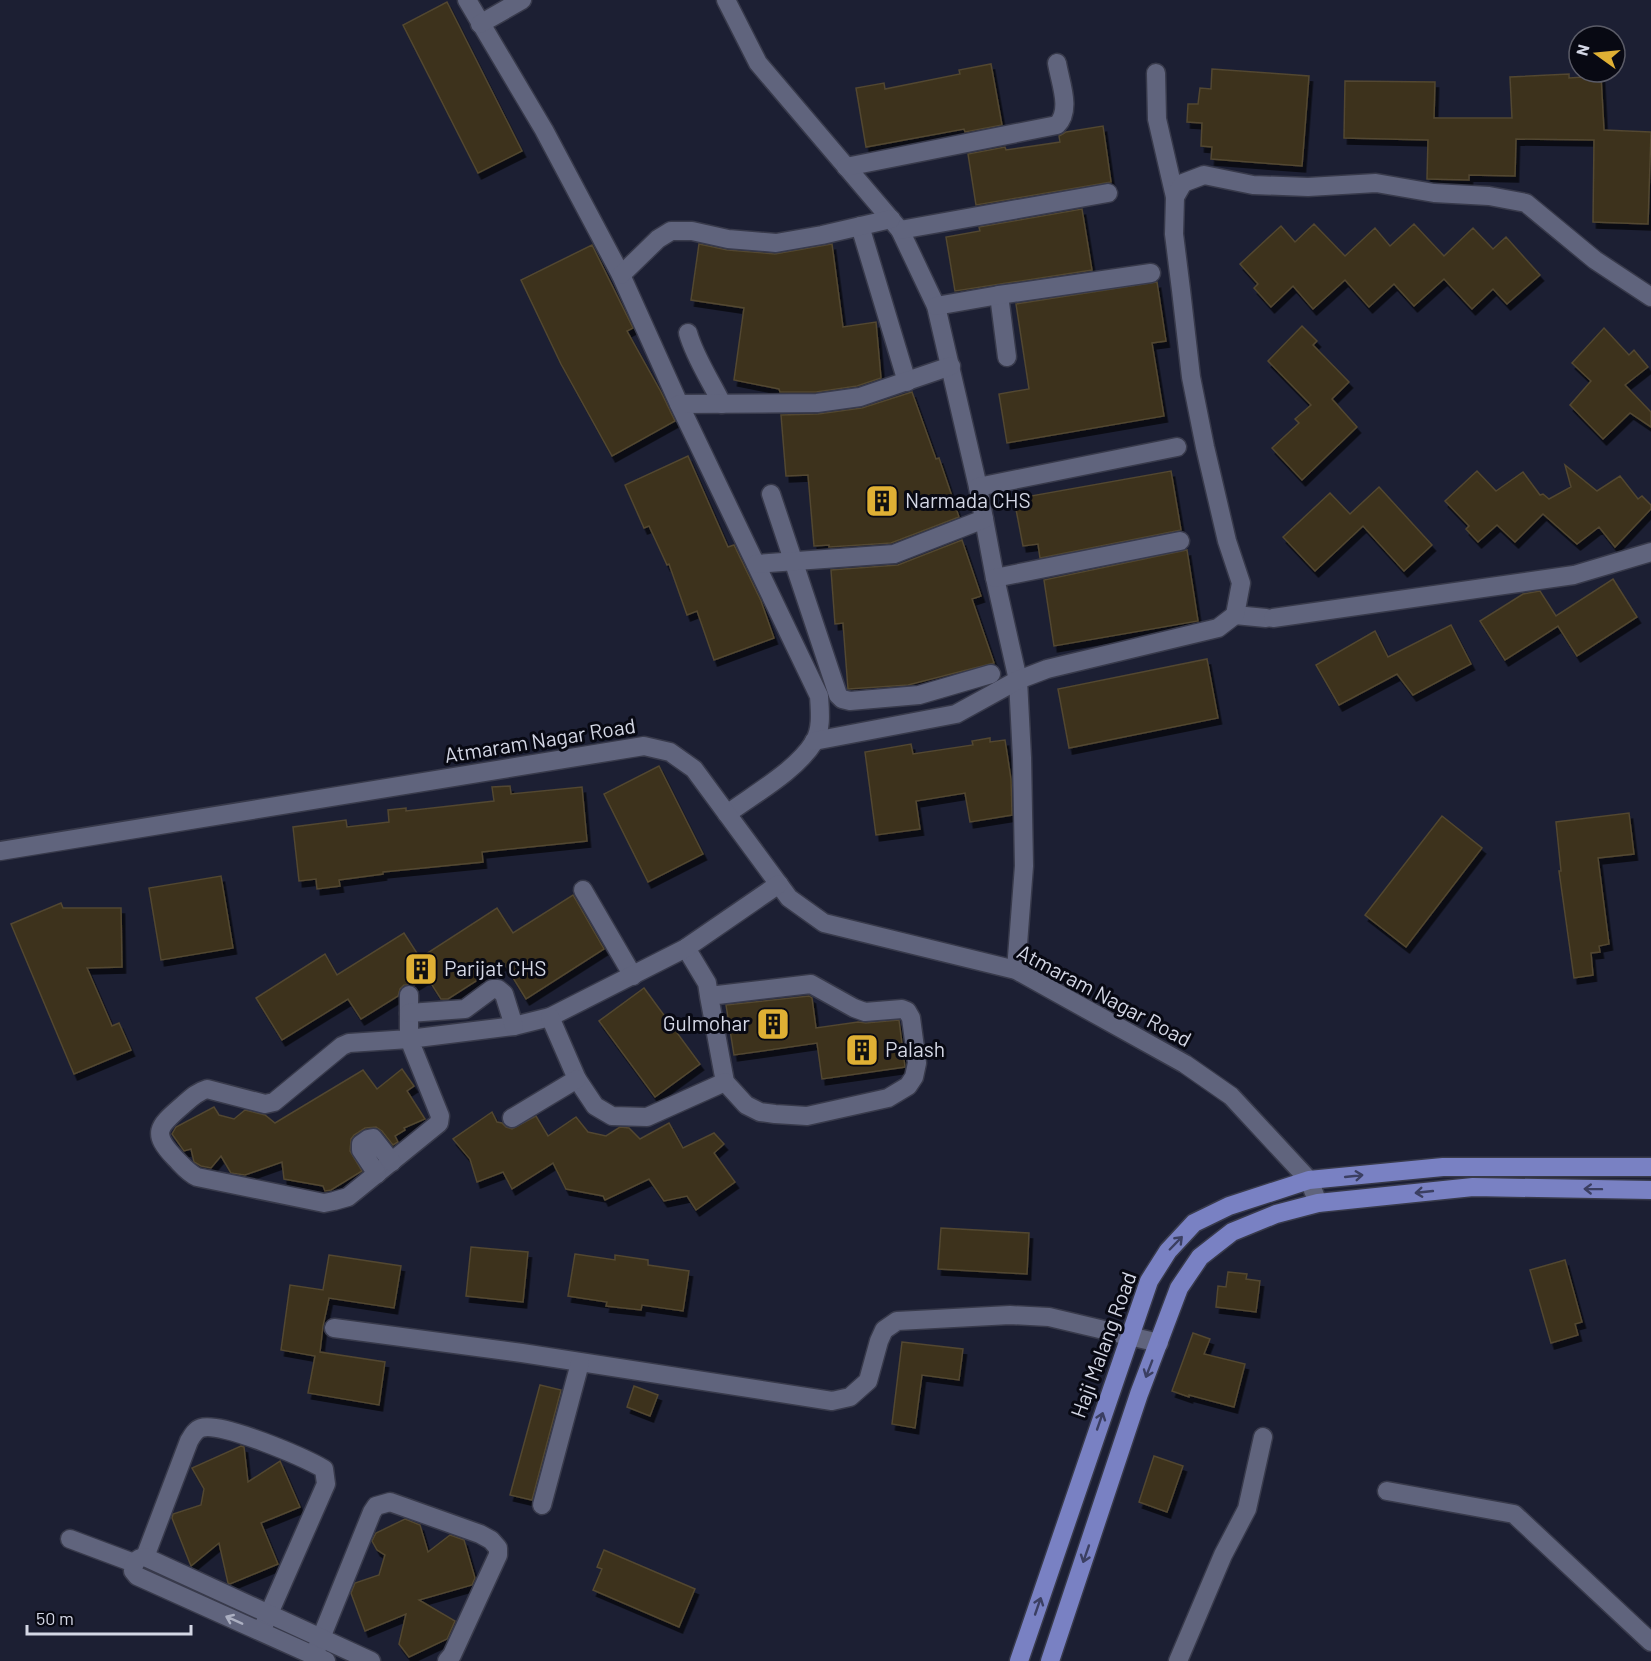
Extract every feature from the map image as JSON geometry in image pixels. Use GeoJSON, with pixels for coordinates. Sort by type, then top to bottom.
{"type":"FeatureCollection","features":[{"type":"Feature","properties":{"kind":"main road","name":"Haji Malang Road"},"geometry":{"type":"LineString","coordinates":[[1019,1661],[1149,1281],[1168,1251],[1194,1224],[1229,1206],[1309,1180],[1443,1167],[1651,1167]]}},
{"type":"Feature","properties":{"kind":"main road"},"geometry":{"type":"LineString","coordinates":[[1050,1661],[1139,1394],[1179,1288],[1200,1257],[1232,1232],[1276,1214],[1318,1203],[1483,1187],[1651,1190]]}},
{"type":"Feature","properties":{"kind":"street"},"geometry":{"type":"LineString","coordinates":[[467,0],[543,130],[621,275],[679,404],[819,696],[820,720],[814,741],[795,765],[727,814]]}},
{"type":"Feature","properties":{"kind":"street"},"geometry":{"type":"LineString","coordinates":[[480,24],[522,0]]}},
{"type":"Feature","properties":{"kind":"street"},"geometry":{"type":"LineString","coordinates":[[727,4],[758,63],[895,225],[936,306],[978,487],[995,578],[1018,680],[1024,866],[1017,970]]}},
{"type":"Feature","properties":{"kind":"street"},"geometry":{"type":"LineString","coordinates":[[846,167],[1057,125],[1065,110],[1057,63]]}},
{"type":"Feature","properties":{"kind":"street"},"geometry":{"type":"LineString","coordinates":[[1156,73],[1157,118],[1175,197],[1174,234],[1191,377],[1227,541],[1241,583],[1236,615]]}},
{"type":"Feature","properties":{"kind":"street"},"geometry":{"type":"LineString","coordinates":[[1175,197],[1183,183],[1204,175],[1253,185],[1308,187],[1376,183],[1434,193],[1489,196],[1526,203],[1595,260],[1651,297]]}},
{"type":"Feature","properties":{"kind":"street"},"geometry":{"type":"LineString","coordinates":[[621,275],[658,239],[671,231],[692,231],[728,239],[776,243],[860,226],[895,225],[1108,193]]}},
{"type":"Feature","properties":{"kind":"street"},"geometry":{"type":"LineString","coordinates":[[860,226],[907,382]]}},
{"type":"Feature","properties":{"kind":"street"},"geometry":{"type":"LineString","coordinates":[[936,306],[1151,273]]}},
{"type":"Feature","properties":{"kind":"street"},"geometry":{"type":"LineString","coordinates":[[999,295],[1007,357]]}},
{"type":"Feature","properties":{"kind":"street"},"geometry":{"type":"LineString","coordinates":[[688,333],[693,351],[704,366],[722,404]]}},
{"type":"Feature","properties":{"kind":"street"},"geometry":{"type":"LineString","coordinates":[[679,404],[817,403],[860,397],[951,366]]}},
{"type":"Feature","properties":{"kind":"street"},"geometry":{"type":"LineString","coordinates":[[978,487],[1177,447]]}},
{"type":"Feature","properties":{"kind":"street"},"geometry":{"type":"LineString","coordinates":[[771,494],[838,695],[842,699],[850,701],[919,695],[991,674]]}},
{"type":"Feature","properties":{"kind":"street"},"geometry":{"type":"LineString","coordinates":[[756,564],[894,554],[935,540],[984,519]]}},
{"type":"Feature","properties":{"kind":"street"},"geometry":{"type":"LineString","coordinates":[[995,578],[1180,541]]}},
{"type":"Feature","properties":{"kind":"street"},"geometry":{"type":"LineString","coordinates":[[814,741],[956,714],[1018,680],[1047,669],[1218,628],[1236,615],[1270,618],[1574,575],[1651,552]]}},
{"type":"Feature","properties":{"kind":"street"},"geometry":{"type":"LineString","coordinates":[[919,695],[922,720]]}},
{"type":"Feature","properties":{"kind":"street","name":"Atmaram Nagar Road"},"geometry":{"type":"LineString","coordinates":[[0,850],[644,746],[670,752],[694,769],[789,898],[824,923],[1017,970],[1185,1064],[1231,1096],[1309,1180],[1318,1203]]}},
{"type":"Feature","properties":{"kind":"street"},"geometry":{"type":"LineString","coordinates":[[514,1026],[504,994],[498,989],[492,989],[465,1009],[409,1004],[409,1039],[440,1116],[440,1123],[348,1197],[324,1203],[197,1177],[190,1174],[162,1145],[160,1132],[166,1120],[199,1091],[207,1089],[265,1104],[274,1102],[348,1043],[409,1039],[514,1026],[550,1017],[687,948],[779,884]]}},
{"type":"Feature","properties":{"kind":"street"},"geometry":{"type":"LineString","coordinates":[[583,890],[633,976]]}},
{"type":"Feature","properties":{"kind":"street"},"geometry":{"type":"LineString","coordinates":[[687,948],[707,983],[709,996],[725,1082],[746,1106],[760,1112],[807,1116],[888,1098],[908,1086],[916,1069],[911,1018],[907,1011],[902,1009],[865,1012],[811,984],[709,996]]}},
{"type":"Feature","properties":{"kind":"street"},"geometry":{"type":"LineString","coordinates":[[550,1017],[577,1079],[595,1106],[612,1116],[647,1117],[725,1082]]}},
{"type":"Feature","properties":{"kind":"street"},"geometry":{"type":"LineString","coordinates":[[512,1118],[577,1079]]}},
{"type":"Feature","properties":{"kind":"street"},"geometry":{"type":"LineString","coordinates":[[377,1174],[361,1150],[361,1144],[373,1138],[392,1162]]}},
{"type":"Feature","properties":{"kind":"street"},"geometry":{"type":"LineString","coordinates":[[1483,1187],[1484,1167]]}},
{"type":"Feature","properties":{"kind":"street"},"geometry":{"type":"LineString","coordinates":[[334,1328],[832,1401],[850,1397],[868,1381],[884,1329],[897,1321],[1020,1315],[1049,1317],[1159,1343]]}},
{"type":"Feature","properties":{"kind":"street"},"geometry":{"type":"LineString","coordinates":[[542,1505],[580,1363]]}},
{"type":"Feature","properties":{"kind":"street"},"geometry":{"type":"LineString","coordinates":[[261,1632],[326,1484],[324,1469],[308,1460],[228,1430],[200,1428],[189,1441],[140,1560],[133,1571],[137,1576],[261,1632],[320,1658],[321,1638],[372,1512],[376,1506],[390,1502],[480,1534],[491,1540],[498,1548],[498,1555],[452,1655],[447,1661]]}},
{"type":"Feature","properties":{"kind":"street"},"geometry":{"type":"LineString","coordinates":[[1178,1661],[1223,1555],[1246,1509],[1263,1437]]}},
{"type":"Feature","properties":{"kind":"street"},"geometry":{"type":"LineString","coordinates":[[1387,1491],[1514,1514],[1651,1642]]}},
{"type":"Feature","properties":{"kind":"street"},"geometry":{"type":"LineString","coordinates":[[70,1539],[140,1560],[371,1661]]}},
{"type":"Feature","properties":{"kind":"building"},"geometry":{"type":"Polygon","coordinates":[[[447,2],[522,151],[478,173],[403,25],[447,2]]]}},
{"type":"Feature","properties":{"kind":"building"},"geometry":{"type":"Polygon","coordinates":[[[991,64],[1002,125],[965,132],[964,129],[866,147],[856,88],[884,83],[885,89],[960,74],[959,70],[991,64]]]}},
{"type":"Feature","properties":{"kind":"building"},"geometry":{"type":"Polygon","coordinates":[[[1212,69],[1309,76],[1302,166],[1211,159],[1212,147],[1201,146],[1202,123],[1187,122],[1188,104],[1198,104],[1200,88],[1211,89],[1212,69]]]}},
{"type":"Feature","properties":{"kind":"building"},"geometry":{"type":"Polygon","coordinates":[[[1567,74],[1567,84],[1601,84],[1604,130],[1651,132],[1648,224],[1593,222],[1594,140],[1516,139],[1515,176],[1469,175],[1469,180],[1427,179],[1428,140],[1344,138],[1345,81],[1435,82],[1434,118],[1512,118],[1510,77],[1567,74]]]}},
{"type":"Feature","properties":{"kind":"building"},"geometry":{"type":"Polygon","coordinates":[[[1103,126],[1111,182],[976,205],[968,154],[1005,147],[1006,150],[1060,142],[1059,136],[1066,132],[1103,126]]]}},
{"type":"Feature","properties":{"kind":"building"},"geometry":{"type":"Polygon","coordinates":[[[1082,209],[1092,270],[955,291],[946,237],[980,231],[979,227],[1082,209]]]}},
{"type":"Feature","properties":{"kind":"building"},"geometry":{"type":"Polygon","coordinates":[[[1314,224],[1345,256],[1375,228],[1390,246],[1414,224],[1444,256],[1473,228],[1493,249],[1506,237],[1540,275],[1507,304],[1493,289],[1472,309],[1444,279],[1414,306],[1394,284],[1369,307],[1345,280],[1313,309],[1293,286],[1271,307],[1254,288],[1258,284],[1240,264],[1281,226],[1295,242],[1314,224]]]}},
{"type":"Feature","properties":{"kind":"building"},"geometry":{"type":"Polygon","coordinates":[[[699,244],[727,250],[775,254],[832,244],[843,327],[876,322],[881,378],[857,386],[816,392],[780,392],[779,389],[734,380],[744,308],[691,300],[699,244]]]}},
{"type":"Feature","properties":{"kind":"building"},"geometry":{"type":"Polygon","coordinates":[[[592,245],[633,328],[627,331],[675,421],[612,456],[561,364],[521,280],[592,245]]]}},
{"type":"Feature","properties":{"kind":"building"},"geometry":{"type":"Polygon","coordinates":[[[1157,282],[1166,341],[1152,343],[1164,416],[1007,443],[999,394],[1029,389],[1016,304],[1157,282]]]}},
{"type":"Feature","properties":{"kind":"building"},"geometry":{"type":"Polygon","coordinates":[[[1302,326],[1317,341],[1313,345],[1349,382],[1332,399],[1357,427],[1302,480],[1272,448],[1299,423],[1295,419],[1311,405],[1268,361],[1302,326]]]}},
{"type":"Feature","properties":{"kind":"building"},"geometry":{"type":"Polygon","coordinates":[[[1604,328],[1629,355],[1634,350],[1648,367],[1625,385],[1651,412],[1651,427],[1630,413],[1603,439],[1570,405],[1591,381],[1572,363],[1604,328]]]}},
{"type":"Feature","properties":{"kind":"building"},"geometry":{"type":"Polygon","coordinates":[[[912,392],[936,459],[939,458],[959,517],[891,543],[814,546],[808,475],[786,476],[781,415],[818,414],[862,408],[912,392]]]}},
{"type":"Feature","properties":{"kind":"building"},"geometry":{"type":"Polygon","coordinates":[[[688,456],[728,547],[734,545],[761,601],[774,638],[714,660],[697,611],[687,615],[669,564],[667,565],[649,526],[644,528],[625,485],[688,456]]]}},
{"type":"Feature","properties":{"kind":"building"},"geometry":{"type":"Polygon","coordinates":[[[1565,465],[1597,491],[1620,476],[1638,499],[1642,496],[1651,505],[1651,509],[1615,547],[1599,527],[1577,544],[1543,514],[1515,542],[1497,525],[1478,542],[1466,529],[1469,526],[1445,501],[1477,471],[1496,491],[1523,472],[1540,495],[1543,494],[1549,499],[1571,487],[1565,465]]]}},
{"type":"Feature","properties":{"kind":"building"},"geometry":{"type":"Polygon","coordinates":[[[1171,471],[1181,530],[1040,558],[1038,544],[1023,546],[1014,499],[1171,471]]]}},
{"type":"Feature","properties":{"kind":"building"},"geometry":{"type":"Polygon","coordinates":[[[1379,487],[1432,545],[1404,571],[1363,526],[1315,571],[1283,537],[1330,493],[1350,514],[1379,487]]]}},
{"type":"Feature","properties":{"kind":"building"},"geometry":{"type":"Polygon","coordinates":[[[962,540],[981,596],[972,599],[994,663],[908,685],[848,689],[843,623],[835,624],[831,570],[898,565],[962,540]]]}},
{"type":"Feature","properties":{"kind":"building"},"geometry":{"type":"Polygon","coordinates":[[[1187,550],[1198,621],[1054,646],[1044,580],[1187,550]]]}},
{"type":"Feature","properties":{"kind":"building"},"geometry":{"type":"Polygon","coordinates":[[[1613,579],[1637,617],[1577,656],[1558,626],[1505,660],[1480,621],[1523,594],[1540,591],[1556,616],[1613,579]]]}},
{"type":"Feature","properties":{"kind":"building"},"geometry":{"type":"Polygon","coordinates":[[[1451,625],[1471,664],[1413,695],[1397,674],[1339,705],[1316,665],[1375,631],[1388,657],[1451,625]]]}},
{"type":"Feature","properties":{"kind":"building"},"geometry":{"type":"Polygon","coordinates":[[[1207,659],[1218,718],[1069,748],[1058,689],[1207,659]]]}},
{"type":"Feature","properties":{"kind":"building"},"geometry":{"type":"Polygon","coordinates":[[[990,738],[990,742],[1005,740],[1011,779],[1012,815],[970,822],[965,793],[916,801],[920,829],[876,835],[865,752],[911,744],[913,754],[973,745],[972,741],[990,738]]]}},
{"type":"Feature","properties":{"kind":"building"},"geometry":{"type":"Polygon","coordinates":[[[659,766],[703,854],[648,882],[604,794],[659,766]]]}},
{"type":"Feature","properties":{"kind":"building"},"geometry":{"type":"Polygon","coordinates":[[[510,786],[511,794],[582,787],[587,841],[482,852],[483,862],[383,872],[383,874],[339,880],[340,886],[317,889],[316,879],[299,881],[293,827],[346,820],[347,827],[389,822],[388,810],[406,808],[406,811],[494,801],[492,787],[510,786]]]}},
{"type":"Feature","properties":{"kind":"building"},"geometry":{"type":"Polygon","coordinates":[[[1629,813],[1634,854],[1598,858],[1609,944],[1599,946],[1600,952],[1591,953],[1593,975],[1574,978],[1559,871],[1561,871],[1556,822],[1629,813]]]}},
{"type":"Feature","properties":{"kind":"building"},"geometry":{"type":"Polygon","coordinates":[[[1442,816],[1482,848],[1406,947],[1365,915],[1442,816]]]}},
{"type":"Feature","properties":{"kind":"building"},"geometry":{"type":"Polygon","coordinates":[[[221,876],[233,948],[161,960],[149,888],[221,876]]]}},
{"type":"Feature","properties":{"kind":"building","name":"Parijat CHS"},"geometry":{"type":"Polygon","coordinates":[[[573,895],[604,949],[526,999],[504,963],[448,999],[441,999],[427,977],[414,985],[404,985],[398,996],[361,1019],[348,999],[282,1040],[256,998],[325,954],[337,975],[404,933],[420,958],[497,908],[513,933],[573,895]]]}},
{"type":"Feature","properties":{"kind":"building"},"geometry":{"type":"Polygon","coordinates":[[[61,903],[63,908],[121,908],[122,967],[87,968],[112,1026],[119,1023],[131,1050],[74,1074],[11,924],[61,903]]]}},
{"type":"Feature","properties":{"kind":"building"},"geometry":{"type":"Polygon","coordinates":[[[644,988],[700,1064],[655,1097],[599,1021],[644,988]]]}},
{"type":"Feature","properties":{"kind":"building"},"geometry":{"type":"Polygon","coordinates":[[[809,996],[812,998],[816,1028],[858,1022],[899,1020],[905,1067],[822,1079],[817,1043],[734,1055],[726,1005],[809,996]]]}},
{"type":"Feature","properties":{"kind":"building"},"geometry":{"type":"Polygon","coordinates":[[[402,1069],[414,1086],[407,1091],[425,1119],[404,1128],[405,1130],[395,1136],[398,1142],[393,1145],[376,1127],[365,1128],[354,1135],[351,1139],[350,1151],[362,1171],[331,1190],[325,1191],[323,1186],[284,1179],[282,1162],[245,1175],[231,1173],[221,1156],[211,1168],[201,1166],[194,1162],[191,1149],[184,1151],[172,1134],[176,1127],[214,1107],[219,1115],[234,1119],[245,1110],[265,1115],[275,1123],[363,1070],[377,1089],[402,1069]]]}},
{"type":"Feature","properties":{"kind":"building"},"geometry":{"type":"Polygon","coordinates":[[[492,1112],[497,1122],[512,1129],[536,1116],[548,1136],[576,1117],[588,1132],[606,1136],[620,1127],[629,1128],[640,1139],[669,1123],[683,1148],[714,1133],[724,1144],[714,1153],[735,1182],[696,1210],[687,1196],[664,1201],[649,1179],[605,1200],[603,1196],[566,1189],[553,1163],[512,1189],[503,1172],[477,1182],[470,1159],[453,1139],[492,1112]]]}},
{"type":"Feature","properties":{"kind":"building"},"geometry":{"type":"Polygon","coordinates":[[[941,1228],[1029,1233],[1027,1274],[938,1269],[941,1228]]]}},
{"type":"Feature","properties":{"kind":"building"},"geometry":{"type":"Polygon","coordinates":[[[471,1247],[528,1252],[523,1302],[466,1296],[471,1247]]]}},
{"type":"Feature","properties":{"kind":"building"},"geometry":{"type":"Polygon","coordinates":[[[575,1254],[615,1260],[615,1255],[648,1260],[648,1265],[689,1271],[683,1311],[642,1305],[641,1310],[606,1306],[607,1302],[568,1296],[575,1254]]]}},
{"type":"Feature","properties":{"kind":"building"},"geometry":{"type":"Polygon","coordinates":[[[329,1255],[401,1266],[394,1308],[329,1298],[323,1326],[320,1352],[385,1362],[379,1405],[308,1393],[315,1356],[281,1350],[290,1285],[323,1290],[329,1255]]]}},
{"type":"Feature","properties":{"kind":"building"},"geometry":{"type":"Polygon","coordinates":[[[1565,1260],[1582,1322],[1575,1324],[1578,1335],[1551,1343],[1530,1270],[1565,1260]]]}},
{"type":"Feature","properties":{"kind":"building"},"geometry":{"type":"Polygon","coordinates":[[[1228,1272],[1247,1274],[1246,1279],[1260,1281],[1256,1312],[1216,1307],[1218,1286],[1226,1287],[1228,1272]]]}},
{"type":"Feature","properties":{"kind":"building"},"geometry":{"type":"Polygon","coordinates":[[[1193,1333],[1210,1339],[1204,1354],[1245,1364],[1234,1407],[1172,1391],[1193,1333]]]}},
{"type":"Feature","properties":{"kind":"building"},"geometry":{"type":"Polygon","coordinates":[[[902,1342],[963,1349],[959,1380],[922,1375],[915,1428],[892,1424],[902,1342]]]}},
{"type":"Feature","properties":{"kind":"building"},"geometry":{"type":"Polygon","coordinates":[[[540,1385],[561,1390],[532,1500],[510,1495],[540,1385]]]}},
{"type":"Feature","properties":{"kind":"building"},"geometry":{"type":"Polygon","coordinates":[[[634,1386],[658,1395],[650,1416],[627,1407],[634,1386]]]}},
{"type":"Feature","properties":{"kind":"building"},"geometry":{"type":"Polygon","coordinates":[[[241,1446],[244,1447],[248,1482],[280,1461],[300,1507],[261,1523],[278,1564],[230,1584],[219,1543],[191,1566],[172,1518],[173,1514],[201,1505],[204,1489],[192,1468],[241,1446]]]}},
{"type":"Feature","properties":{"kind":"building"},"geometry":{"type":"Polygon","coordinates":[[[1154,1456],[1183,1466],[1167,1512],[1139,1502],[1154,1456]]]}},
{"type":"Feature","properties":{"kind":"building"},"geometry":{"type":"Polygon","coordinates":[[[405,1519],[420,1525],[428,1552],[450,1535],[464,1540],[475,1578],[472,1585],[419,1600],[455,1621],[447,1639],[409,1657],[399,1644],[406,1614],[365,1631],[351,1593],[355,1583],[379,1575],[385,1555],[377,1550],[372,1541],[376,1533],[405,1519]]]}},
{"type":"Feature","properties":{"kind":"building"},"geometry":{"type":"Polygon","coordinates":[[[604,1550],[695,1589],[679,1627],[593,1590],[602,1569],[597,1567],[604,1550]]]}},
{"type":"Feature","properties":{"kind":"place","name":"Narmada CHS"},"geometry":{"type":"Point","coordinates":[882,501]}},
{"type":"Feature","properties":{"kind":"place","name":"Parijat CHS"},"geometry":{"type":"Point","coordinates":[421,969]}},
{"type":"Feature","properties":{"kind":"place","name":"Gulmohar"},"geometry":{"type":"Point","coordinates":[773,1024]}},
{"type":"Feature","properties":{"kind":"place","name":"Palash"},"geometry":{"type":"Point","coordinates":[862,1050]}}]}
